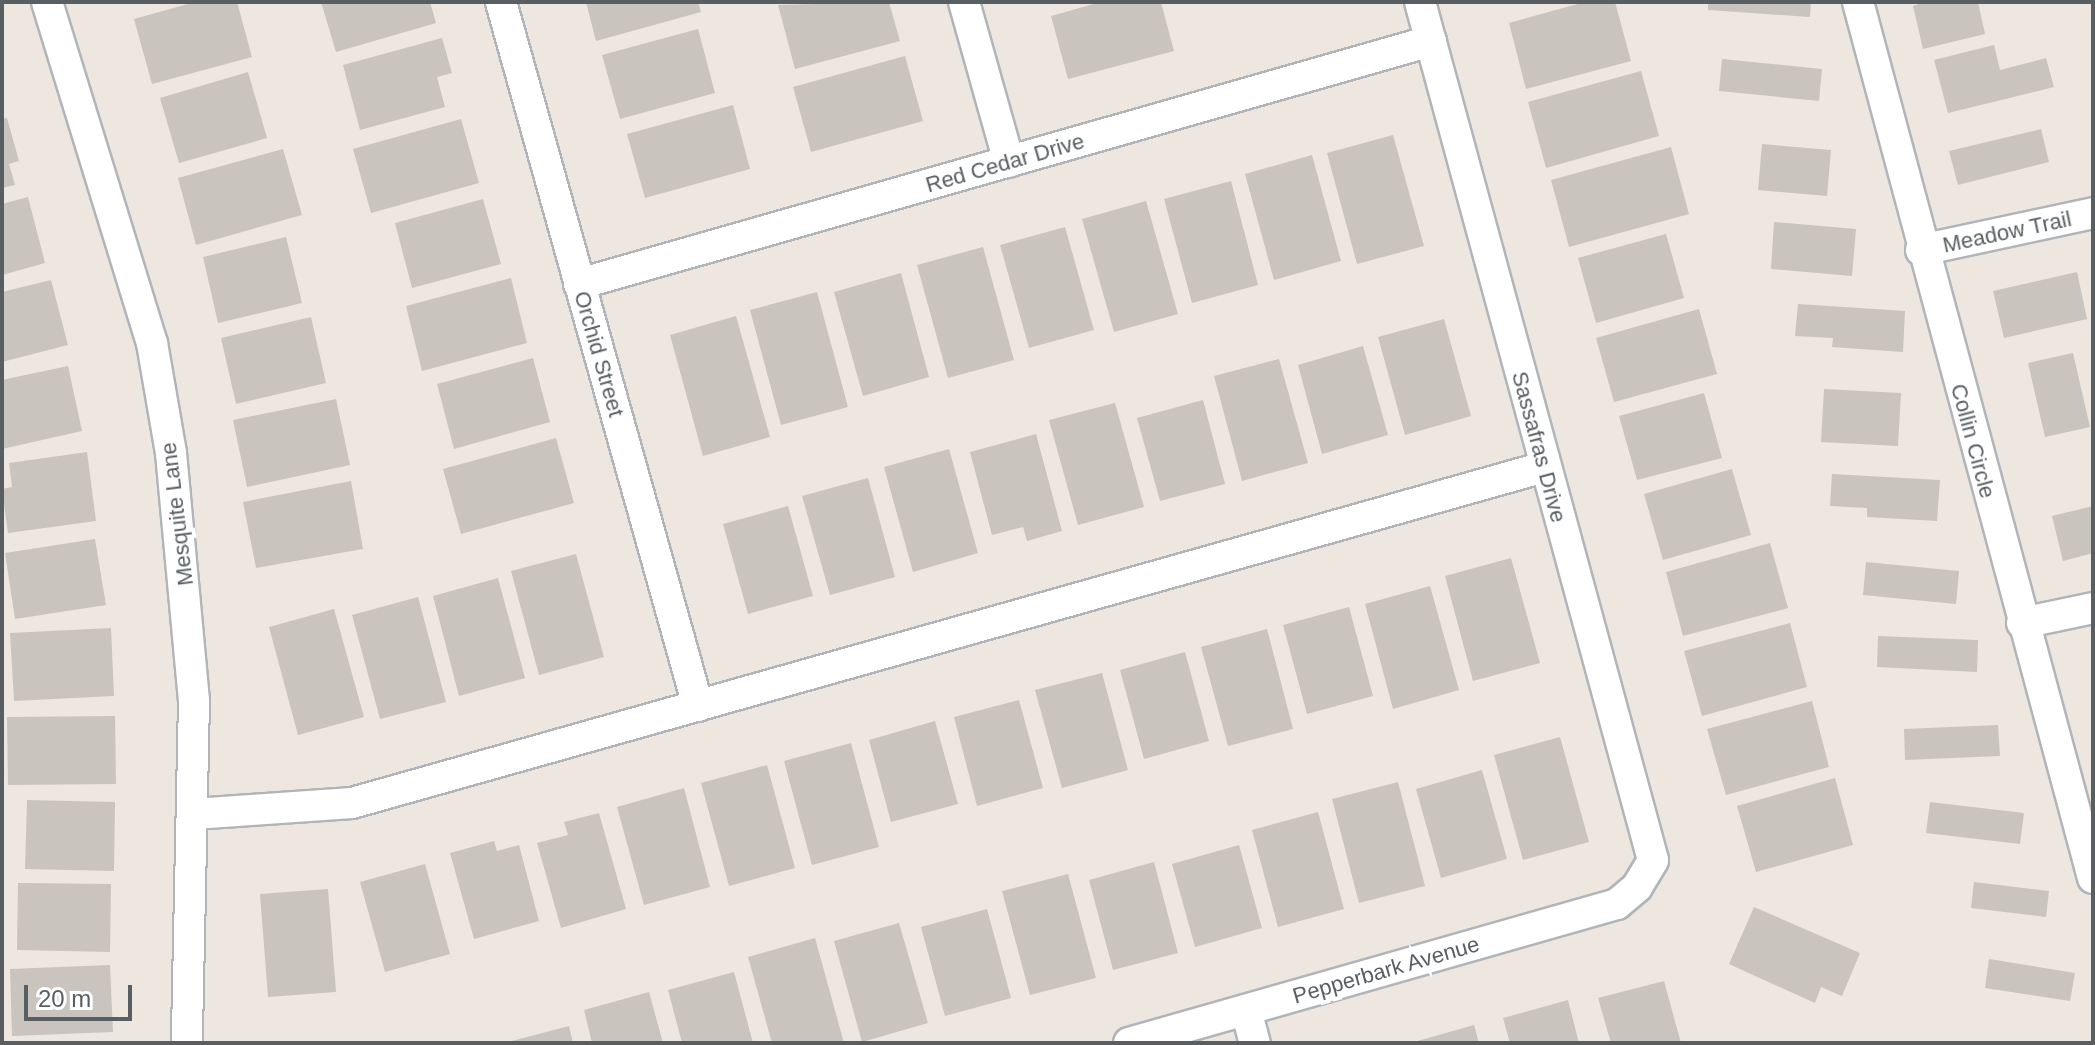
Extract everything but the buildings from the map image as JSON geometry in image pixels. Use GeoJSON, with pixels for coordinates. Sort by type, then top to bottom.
{"type":"FeatureCollection","features":[{"type":"Feature","properties":{"kind":"street","name":"Mesquite Lane"},"geometry":{"type":"LineString","coordinates":[[47,2],[152,343],[186,577],[194,814],[187,1043]]}},
{"type":"Feature","properties":{"kind":"street","name":"Orchid Street"},"geometry":{"type":"LineString","coordinates":[[501,2],[698,706]]}},
{"type":"Feature","properties":{"kind":"street"},"geometry":{"type":"LineString","coordinates":[[964,2],[1009,162]]}},
{"type":"Feature","properties":{"kind":"street","name":"Sassafras Drive"},"geometry":{"type":"LineString","coordinates":[[1420,2],[1653,860],[1637,887]]}},
{"type":"Feature","properties":{"kind":"street","name":"Collin Circle"},"geometry":{"type":"LineString","coordinates":[[1858,2],[1921,250],[2093,878]]}},
{"type":"Feature","properties":{"kind":"street","name":"Red Cedar Drive"},"geometry":{"type":"LineString","coordinates":[[579,284],[1431,41]]}},
{"type":"Feature","properties":{"kind":"street","name":"Meadow Trail"},"geometry":{"type":"LineString","coordinates":[[1921,250],[2093,213]]}},
{"type":"Feature","properties":{"kind":"street"},"geometry":{"type":"LineString","coordinates":[[194,814],[352,803],[1544,467]]}},
{"type":"Feature","properties":{"kind":"street"},"geometry":{"type":"LineString","coordinates":[[2022,623],[2093,608]]}},
{"type":"Feature","properties":{"kind":"street","name":"Pepperbark Avenue"},"geometry":{"type":"LineString","coordinates":[[1129,1043],[1617,904],[1637,887]]}},
{"type":"Feature","properties":{"kind":"street"},"geometry":{"type":"LineString","coordinates":[[1246,1010],[1255,1043]]}}]}
